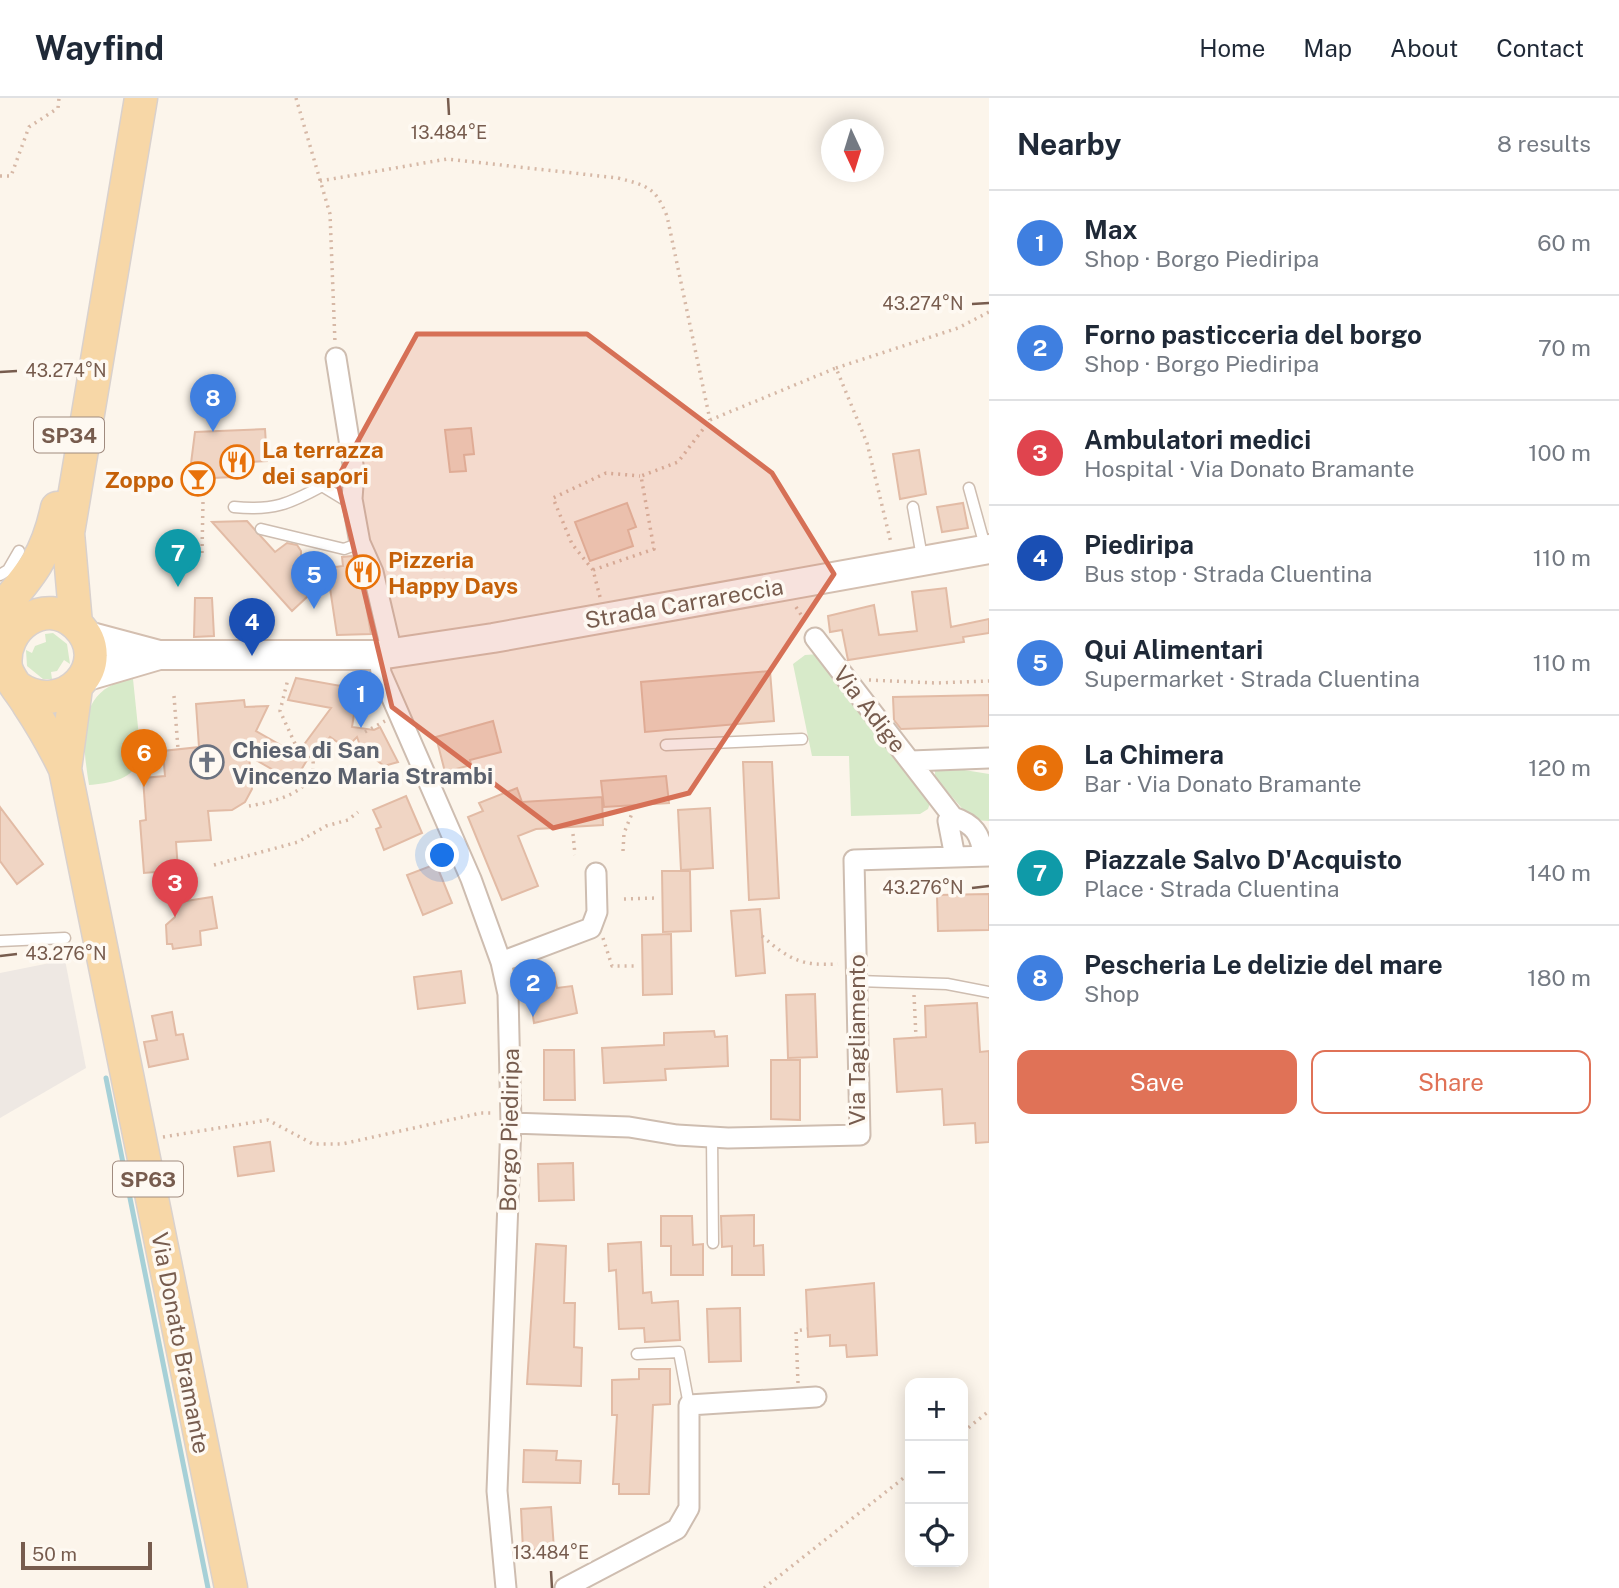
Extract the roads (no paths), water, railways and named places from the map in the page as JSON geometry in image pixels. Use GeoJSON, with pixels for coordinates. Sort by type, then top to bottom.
{"type":"FeatureCollection","features":[{"type":"Feature","properties":{"kind":"main road","name":"SP34"},"geometry":{"type":"LineString","coordinates":[[80,629],[68,533],[141,98]]}},
{"type":"Feature","properties":{"kind":"main road","name":"SP34"},"geometry":{"type":"LineString","coordinates":[[9,626],[51,535],[72,415],[114,247]]}},
{"type":"Feature","properties":{"kind":"main road","name":"SP34"},"geometry":{"type":"LineString","coordinates":[[9,626],[68,533]]}},
{"type":"Feature","properties":{"kind":"main road","name":"Strada Carrareccia"},"geometry":{"type":"LineString","coordinates":[[159,654],[386,654],[988,550]]}},
{"type":"Feature","properties":{"kind":"main road"},"geometry":{"type":"LineString","coordinates":[[53,613],[80,629],[159,654],[80,682],[53,698],[28,694],[10,682],[4,658],[9,626],[53,613]]}},
{"type":"Feature","properties":{"kind":"main road"},"geometry":{"type":"LineString","coordinates":[[80,629],[89,663],[80,682]]}},
{"type":"Feature","properties":{"kind":"main road","name":"Via Donato Bramante"},"geometry":{"type":"LineString","coordinates":[[10,682],[46,732],[65,769],[231,1588]]}},
{"type":"Feature","properties":{"kind":"main road","name":"Via Donato Bramante"},"geometry":{"type":"LineString","coordinates":[[65,769],[80,682]]}},
{"type":"Feature","properties":{"kind":"street","name":"Borgo Piediripa"},"geometry":{"type":"LineString","coordinates":[[336,358],[354,471],[352,499],[360,543],[373,572],[386,654],[381,673],[471,879],[501,962],[509,995],[511,1118],[497,1491],[506,1588]]}},
{"type":"Feature","properties":{"kind":"street","name":"Via Adige"},"geometry":{"type":"LineString","coordinates":[[815,638],[953,817],[971,824],[985,846]]}},
{"type":"Feature","properties":{"kind":"street"},"geometry":{"type":"LineString","coordinates":[[911,761],[989,758]]}},
{"type":"Feature","properties":{"kind":"street"},"geometry":{"type":"LineString","coordinates":[[953,817],[948,821],[955,857]]}},
{"type":"Feature","properties":{"kind":"street","name":"Via Tagliamento"},"geometry":{"type":"LineString","coordinates":[[511,1118],[629,1127],[712,1137],[860,1135],[854,860],[955,857],[985,846]]}},
{"type":"Feature","properties":{"kind":"street"},"geometry":{"type":"LineString","coordinates":[[501,962],[591,928],[597,912],[596,873]]}},
{"type":"Feature","properties":{"kind":"street"},"geometry":{"type":"LineString","coordinates":[[565,1588],[677,1528],[685,1519],[689,1508],[689,1405],[808,1398]]}},
{"type":"Feature","properties":{"kind":"lane"},"geometry":{"type":"LineString","coordinates":[[234,507],[258,510],[284,506],[322,486],[345,500],[352,499]]}},
{"type":"Feature","properties":{"kind":"lane"},"geometry":{"type":"LineString","coordinates":[[969,488],[988,550]]}},
{"type":"Feature","properties":{"kind":"lane"},"geometry":{"type":"LineString","coordinates":[[910,564],[913,507]]}},
{"type":"Feature","properties":{"kind":"lane"},"geometry":{"type":"LineString","coordinates":[[261,529],[344,548],[360,543]]}},
{"type":"Feature","properties":{"kind":"lane"},"geometry":{"type":"LineString","coordinates":[[0,575],[8,570],[19,551]]}},
{"type":"Feature","properties":{"kind":"lane"},"geometry":{"type":"LineString","coordinates":[[666,745],[802,739]]}},
{"type":"Feature","properties":{"kind":"lane"},"geometry":{"type":"LineString","coordinates":[[0,941],[65,938]]}},
{"type":"Feature","properties":{"kind":"lane"},"geometry":{"type":"LineString","coordinates":[[858,972],[989,992]]}},
{"type":"Feature","properties":{"kind":"lane"},"geometry":{"type":"LineString","coordinates":[[712,1137],[713,1242]]}},
{"type":"Feature","properties":{"kind":"lane"},"geometry":{"type":"LineString","coordinates":[[637,1354],[679,1352],[689,1405]]}},
{"type":"Feature","properties":{"kind":"waterway"},"geometry":{"type":"LineString","coordinates":[[106,1078],[208,1588]]}},
{"type":"Feature","properties":{"kind":"place","name":"Pescheria Le delizie del mare"},"geometry":{"type":"Point","coordinates":[213,432]}},
{"type":"Feature","properties":{"kind":"place","name":"La terrazza dei sapori"},"geometry":{"type":"Point","coordinates":[237,462]}},
{"type":"Feature","properties":{"kind":"place","name":"Zoppo"},"geometry":{"type":"Point","coordinates":[198,479]}},
{"type":"Feature","properties":{"kind":"place","name":"Pizzeria Happy Days"},"geometry":{"type":"Point","coordinates":[363,572]}},
{"type":"Feature","properties":{"kind":"place","name":"Piazzale Salvo D'Acquisto"},"geometry":{"type":"Point","coordinates":[178,587]}},
{"type":"Feature","properties":{"kind":"place","name":"Qui Alimentari"},"geometry":{"type":"Point","coordinates":[314,609]}},
{"type":"Feature","properties":{"kind":"place","name":"Piediripa"},"geometry":{"type":"Point","coordinates":[252,656]}},
{"type":"Feature","properties":{"kind":"place","name":"Max"},"geometry":{"type":"Point","coordinates":[361,728]}},
{"type":"Feature","properties":{"kind":"place","name":"Chiesa di San Vincenzo Maria Strambi"},"geometry":{"type":"Point","coordinates":[207,762]}},
{"type":"Feature","properties":{"kind":"place","name":"La Chimera"},"geometry":{"type":"Point","coordinates":[144,787]}},
{"type":"Feature","properties":{"kind":"place","name":"Ambulatori medici"},"geometry":{"type":"Point","coordinates":[175,917]}},
{"type":"Feature","properties":{"kind":"place","name":"Forno pasticceria del borgo"},"geometry":{"type":"Point","coordinates":[533,1017]}}]}
